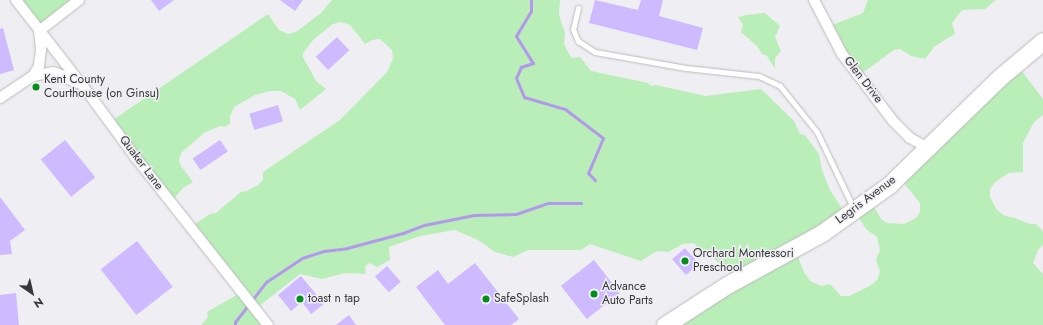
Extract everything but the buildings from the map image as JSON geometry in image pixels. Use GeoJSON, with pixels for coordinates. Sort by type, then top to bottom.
{"type":"FeatureCollection","features":[{"type":"Feature","properties":{"kind":"main road","name":"Legris Avenue"},"geometry":{"type":"LineString","coordinates":[[665,325],[727,285],[822,233],[889,185],[999,78],[1043,41]]}},
{"type":"Feature","properties":{"kind":"street","name":"Quaker Lane"},"geometry":{"type":"LineString","coordinates":[[16,0],[86,90],[136,158],[268,325]]}},
{"type":"Feature","properties":{"kind":"street"},"geometry":{"type":"LineString","coordinates":[[33,76],[42,59],[39,31],[79,0]]}},
{"type":"Feature","properties":{"kind":"street","name":"Glen Drive"},"geometry":{"type":"LineString","coordinates":[[814,0],[842,54],[893,121],[910,138],[928,148]]}},
{"type":"Feature","properties":{"kind":"street"},"geometry":{"type":"LineString","coordinates":[[0,98],[33,76],[53,72],[72,79],[86,90]]}},
{"type":"Feature","properties":{"kind":"lane"},"geometry":{"type":"LineString","coordinates":[[578,8],[573,28],[575,34],[578,41],[595,52],[686,68],[760,76],[780,86],[817,132],[854,210]]}},
{"type":"Feature","properties":{"kind":"green space"},"geometry":{"type":"Polygon","coordinates":[[[16,0],[80,0],[40,31],[16,0]]]}},
{"type":"Feature","properties":{"kind":"green space"},"geometry":{"type":"Polygon","coordinates":[[[332,0],[560,0],[559,15],[565,33],[564,44],[570,56],[573,58],[580,57],[591,71],[648,83],[651,86],[656,85],[705,96],[761,89],[794,121],[800,134],[805,135],[819,154],[822,170],[830,190],[847,216],[796,252],[804,272],[810,281],[821,286],[830,284],[841,296],[849,296],[870,286],[878,279],[880,271],[876,260],[880,250],[877,237],[866,229],[855,212],[870,200],[881,219],[887,223],[904,224],[916,218],[920,212],[920,203],[899,177],[1017,65],[1043,99],[1043,115],[1034,122],[1023,143],[1023,172],[1009,173],[995,182],[990,189],[990,197],[997,210],[1005,216],[1030,224],[1036,224],[1043,231],[1043,245],[1038,250],[1033,263],[1043,274],[1043,325],[672,325],[734,283],[726,266],[716,261],[709,253],[704,254],[694,243],[683,244],[668,252],[657,251],[641,261],[590,244],[581,250],[528,250],[513,257],[495,252],[478,240],[455,230],[420,236],[389,247],[390,260],[377,267],[369,263],[365,267],[366,274],[345,273],[322,279],[300,274],[258,307],[267,325],[201,325],[208,317],[207,312],[240,293],[192,226],[210,214],[216,213],[241,192],[247,191],[258,185],[263,180],[263,172],[340,120],[387,72],[393,59],[392,50],[380,39],[372,40],[365,44],[350,25],[341,22],[333,24],[314,39],[303,53],[303,57],[316,81],[326,89],[300,110],[295,99],[281,91],[270,91],[255,95],[234,107],[230,117],[230,124],[224,127],[220,126],[204,133],[181,153],[179,161],[181,166],[193,182],[183,188],[172,201],[110,122],[268,14],[279,30],[288,34],[296,32],[321,13],[332,0]]]}},
{"type":"Feature","properties":{"kind":"green space"},"geometry":{"type":"Polygon","coordinates":[[[868,0],[996,0],[985,9],[962,10],[952,23],[955,34],[935,46],[925,59],[911,56],[900,49],[894,50],[861,74],[827,27],[863,13],[868,0]]]}},
{"type":"Feature","properties":{"kind":"green space"},"geometry":{"type":"Polygon","coordinates":[[[765,13],[780,26],[775,37],[781,51],[775,58],[775,69],[767,56],[762,54],[757,46],[741,32],[743,25],[738,17],[765,13]]]}},
{"type":"Feature","properties":{"kind":"waterway"},"geometry":{"type":"LineString","coordinates":[[531,0],[531,11],[516,36],[533,63],[521,67],[516,78],[524,97],[565,109],[603,138],[588,173],[595,180]]}},
{"type":"Feature","properties":{"kind":"waterway"},"geometry":{"type":"LineString","coordinates":[[235,325],[235,322],[266,282],[302,258],[324,251],[347,248],[403,233],[424,225],[474,215],[516,214],[548,203],[581,203]]}},
{"type":"Feature","properties":{"kind":"place","name":"Kent County Courthouse (on Ginsu)"},"geometry":{"type":"Point","coordinates":[36,87]}},
{"type":"Feature","properties":{"kind":"place","name":"Orchard Montessori Preschool"},"geometry":{"type":"Point","coordinates":[685,261]}},
{"type":"Feature","properties":{"kind":"place","name":"Advance Auto Parts"},"geometry":{"type":"Point","coordinates":[594,294]}},
{"type":"Feature","properties":{"kind":"place","name":"toast n tap"},"geometry":{"type":"Point","coordinates":[300,299]}},
{"type":"Feature","properties":{"kind":"place","name":"SafeSplash"},"geometry":{"type":"Point","coordinates":[486,299]}}]}
